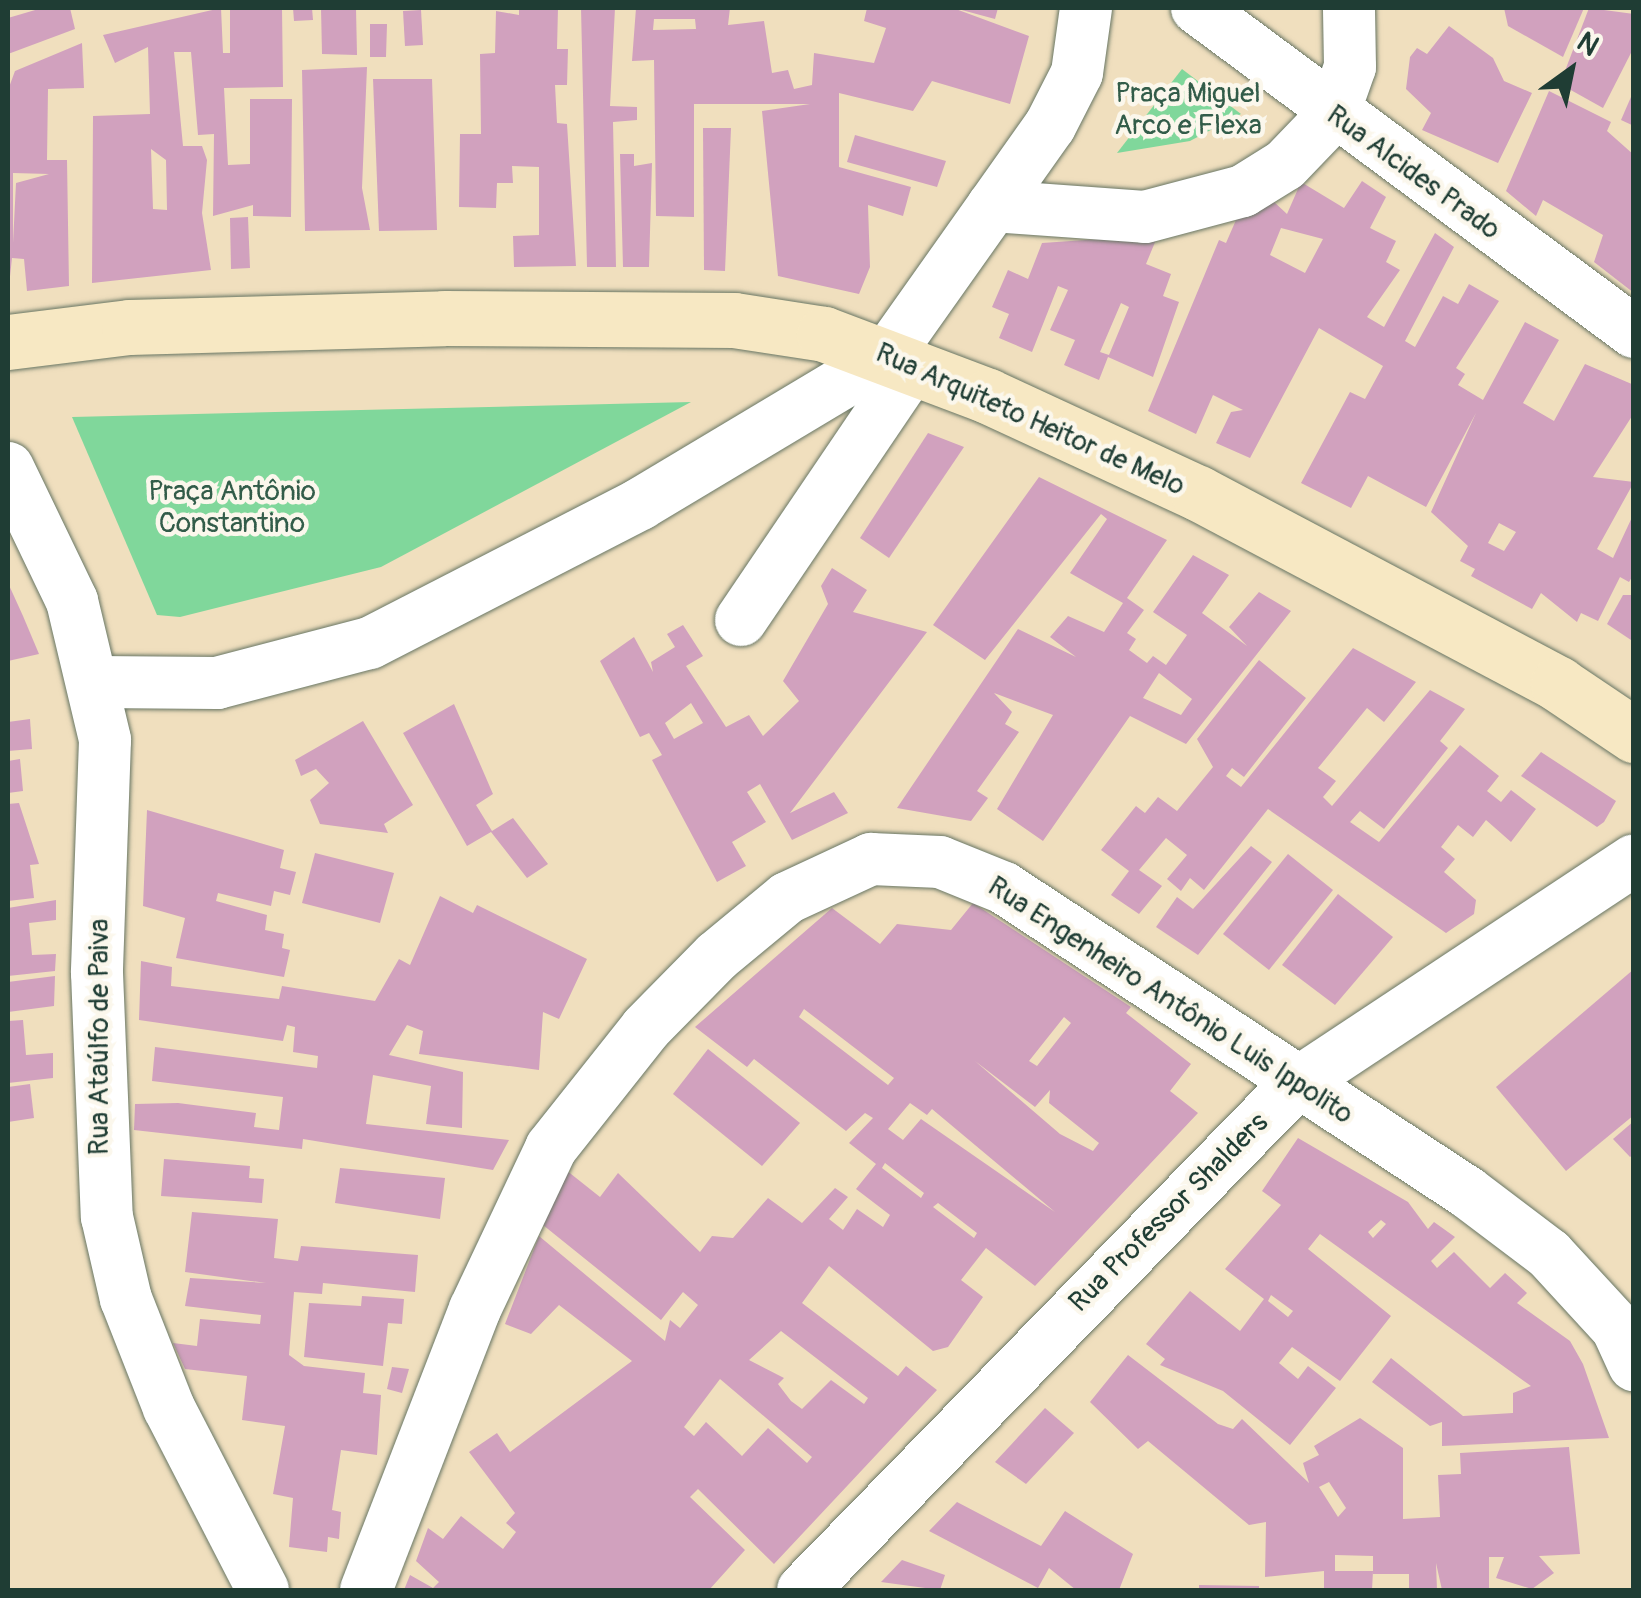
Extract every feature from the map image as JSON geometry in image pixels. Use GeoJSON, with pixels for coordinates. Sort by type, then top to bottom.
{"type":"FeatureCollection","features":[{"type":"Feature","properties":{"kind":"street"},"geometry":{"type":"LineString","coordinates":[[741,620],[1077,73],[1086,8]]}},
{"type":"Feature","properties":{"kind":"street","name":"Rua Alcides Prado"},"geometry":{"type":"LineString","coordinates":[[1197,8],[1332,116],[1634,332]]}},
{"type":"Feature","properties":{"kind":"street"},"geometry":{"type":"LineString","coordinates":[[993,206],[1145,217],[1202,206],[1285,165],[1332,116],[1350,66],[1349,8]]}},
{"type":"Feature","properties":{"kind":"street","name":"Rua Arquiteto Heitor de Melo"},"geometry":{"type":"LineString","coordinates":[[8,342],[261,321],[734,320],[824,334],[900,361],[1362,577],[1634,735]]}},
{"type":"Feature","properties":{"kind":"street"},"geometry":{"type":"LineString","coordinates":[[97,682],[217,683],[370,642],[640,504],[900,361]]}},
{"type":"Feature","properties":{"kind":"street","name":"Rua Ataúlfo de Paiva"},"geometry":{"type":"LineString","coordinates":[[8,468],[72,600],[97,682],[105,740],[98,1142],[107,1217],[126,1300],[168,1408],[263,1590]]}},
{"type":"Feature","properties":{"kind":"street","name":"Rua Engenheiro Antônio Luis Ippolito"},"geometry":{"type":"LineString","coordinates":[[366,1590],[475,1308],[550,1148],[646,1028],[786,898],[872,859],[970,872],[1296,1084],[1549,1254],[1617,1328],[1634,1365]]}},
{"type":"Feature","properties":{"kind":"street","name":"Rua Professor Shalders"},"geometry":{"type":"LineString","coordinates":[[803,1590],[1296,1084],[1634,860]]}},
{"type":"Feature","properties":{"kind":"green space","name":"Praça Miguel Arco e Flexa"},"geometry":{"type":"Polygon","coordinates":[[[1182,69],[1241,114],[1190,141],[1117,153],[1182,69]]]}},
{"type":"Feature","properties":{"kind":"green space","name":"Praça Antônio Constantino"},"geometry":{"type":"Polygon","coordinates":[[[691,402],[381,567],[180,617],[157,615],[72,417],[691,402]]]}},
{"type":"Feature","properties":{"kind":"building"},"geometry":{"type":"Polygon","coordinates":[[[42,8],[70,8],[75,29],[8,54],[8,18],[42,8]]]}},
{"type":"Feature","properties":{"kind":"building"},"geometry":{"type":"Polygon","coordinates":[[[221,8],[223,53],[230,53],[230,8],[282,8],[283,87],[224,88],[228,165],[250,164],[250,99],[292,99],[291,217],[253,216],[253,205],[213,216],[214,134],[198,135],[191,52],[174,52],[183,146],[202,146],[207,160],[202,213],[211,270],[92,283],[93,116],[150,114],[148,47],[115,63],[103,35],[221,8]],[[151,149],[153,209],[167,210],[166,160],[151,149]]]}},
{"type":"Feature","properties":{"kind":"building"},"geometry":{"type":"Polygon","coordinates":[[[293,8],[312,8],[313,20],[294,21],[293,8]]]}},
{"type":"Feature","properties":{"kind":"building"},"geometry":{"type":"Polygon","coordinates":[[[321,8],[356,8],[357,55],[322,54],[321,8]]]}},
{"type":"Feature","properties":{"kind":"building"},"geometry":{"type":"Polygon","coordinates":[[[519,8],[558,8],[557,49],[568,49],[567,85],[555,85],[557,123],[567,124],[576,266],[514,267],[513,236],[539,235],[539,167],[512,166],[513,183],[497,183],[496,208],[459,207],[460,134],[481,134],[480,54],[495,53],[496,11],[519,15],[519,8]]]}},
{"type":"Feature","properties":{"kind":"building"},"geometry":{"type":"Polygon","coordinates":[[[581,8],[615,8],[610,106],[637,107],[637,120],[613,122],[616,267],[587,267],[581,8]]]}},
{"type":"Feature","properties":{"kind":"building"},"geometry":{"type":"Polygon","coordinates":[[[636,8],[730,8],[728,25],[764,21],[772,73],[788,70],[794,89],[812,85],[814,53],[874,63],[886,28],[864,21],[867,8],[953,8],[1029,36],[1010,104],[932,81],[913,111],[839,93],[839,167],[911,187],[903,216],[868,205],[870,267],[859,294],[778,276],[762,111],[810,104],[694,104],[694,217],[656,216],[654,60],[632,61],[636,8]],[[654,19],[653,30],[696,29],[695,19],[654,19]]]}},
{"type":"Feature","properties":{"kind":"building"},"geometry":{"type":"Polygon","coordinates":[[[958,8],[998,8],[995,19],[958,8]]]}},
{"type":"Feature","properties":{"kind":"building"},"geometry":{"type":"Polygon","coordinates":[[[1504,8],[1584,8],[1563,57],[1508,26],[1504,8]]]}},
{"type":"Feature","properties":{"kind":"building"},"geometry":{"type":"Polygon","coordinates":[[[1589,8],[1634,14],[1634,47],[1603,108],[1560,84],[1589,8]]]}},
{"type":"Feature","properties":{"kind":"building"},"geometry":{"type":"Polygon","coordinates":[[[421,10],[423,45],[405,46],[403,11],[421,10]]]}},
{"type":"Feature","properties":{"kind":"building"},"geometry":{"type":"Polygon","coordinates":[[[370,24],[387,24],[386,57],[370,57],[370,24]]]}},
{"type":"Feature","properties":{"kind":"building"},"geometry":{"type":"Polygon","coordinates":[[[1449,26],[1493,58],[1504,81],[1532,93],[1498,163],[1422,130],[1431,113],[1406,89],[1410,57],[1417,48],[1427,54],[1449,26]]]}},
{"type":"Feature","properties":{"kind":"building"},"geometry":{"type":"Polygon","coordinates":[[[82,43],[84,88],[48,89],[47,160],[67,160],[69,286],[27,291],[24,259],[12,258],[8,295],[8,90],[15,71],[82,43]],[[13,173],[13,243],[16,183],[49,174],[13,173]]]}},
{"type":"Feature","properties":{"kind":"building"},"geometry":{"type":"Polygon","coordinates":[[[367,67],[362,188],[370,230],[305,231],[302,70],[367,67]]]}},
{"type":"Feature","properties":{"kind":"building"},"geometry":{"type":"Polygon","coordinates":[[[373,79],[432,79],[437,230],[379,231],[373,79]]]}},
{"type":"Feature","properties":{"kind":"building"},"geometry":{"type":"Polygon","coordinates":[[[1634,90],[1634,126],[1621,120],[1634,90]]]}},
{"type":"Feature","properties":{"kind":"building"},"geometry":{"type":"Polygon","coordinates":[[[1549,91],[1611,122],[1607,131],[1634,155],[1634,293],[1594,262],[1603,235],[1543,200],[1536,216],[1506,191],[1549,91]]]}},
{"type":"Feature","properties":{"kind":"building"},"geometry":{"type":"Polygon","coordinates":[[[703,128],[731,128],[725,271],[704,270],[703,128]]]}},
{"type":"Feature","properties":{"kind":"building"},"geometry":{"type":"Polygon","coordinates":[[[855,135],[946,161],[937,187],[847,162],[855,135]]]}},
{"type":"Feature","properties":{"kind":"building"},"geometry":{"type":"Polygon","coordinates":[[[620,154],[634,154],[634,166],[652,163],[649,267],[623,267],[620,154]]]}},
{"type":"Feature","properties":{"kind":"building"},"geometry":{"type":"Polygon","coordinates":[[[1362,181],[1386,197],[1370,228],[1396,241],[1386,262],[1400,270],[1367,317],[1384,327],[1435,233],[1454,247],[1405,341],[1415,347],[1443,296],[1458,304],[1469,284],[1499,301],[1456,368],[1465,374],[1458,385],[1483,400],[1525,322],[1559,340],[1523,403],[1554,421],[1585,364],[1634,385],[1634,413],[1593,477],[1634,482],[1597,549],[1613,558],[1634,513],[1634,574],[1629,582],[1620,577],[1598,621],[1581,613],[1577,622],[1541,593],[1532,609],[1471,576],[1475,569],[1460,561],[1468,546],[1431,512],[1476,413],[1426,507],[1368,476],[1351,508],[1301,483],[1350,392],[1365,399],[1383,366],[1319,328],[1250,458],[1216,443],[1231,412],[1243,410],[1213,395],[1196,434],[1148,411],[1219,240],[1226,243],[1236,220],[1273,201],[1287,214],[1301,182],[1344,208],[1362,181]],[[1281,228],[1270,255],[1305,273],[1323,239],[1281,228]],[[1499,523],[1488,543],[1504,551],[1516,532],[1499,523]]]}},
{"type":"Feature","properties":{"kind":"building"},"geometry":{"type":"Polygon","coordinates":[[[248,217],[250,268],[231,269],[230,218],[248,217]]]}},
{"type":"Feature","properties":{"kind":"building"},"geometry":{"type":"Polygon","coordinates":[[[1158,235],[1146,264],[1171,274],[1163,296],[1179,302],[1153,377],[1108,357],[1099,380],[1064,365],[1075,340],[1050,330],[1068,290],[1058,286],[1032,352],[999,338],[1009,314],[992,307],[1008,270],[1028,279],[1042,243],[1158,235]],[[1121,303],[1100,352],[1109,355],[1129,307],[1121,303]]]}},
{"type":"Feature","properties":{"kind":"building"},"geometry":{"type":"Polygon","coordinates":[[[928,433],[964,447],[889,558],[860,538],[928,433]]]}},
{"type":"Feature","properties":{"kind":"building"},"geometry":{"type":"Polygon","coordinates":[[[1039,477],[1167,540],[1127,598],[1144,610],[1127,633],[1136,639],[1129,650],[1147,663],[1153,656],[1166,665],[1187,635],[1153,612],[1193,555],[1229,575],[1202,613],[1247,646],[1229,627],[1259,592],[1291,611],[1186,744],[1130,716],[1043,841],[997,809],[1053,715],[994,693],[1012,712],[1005,724],[1019,732],[977,791],[988,798],[971,821],[897,808],[1018,629],[1076,657],[1050,637],[1068,616],[1104,632],[1123,603],[1070,573],[1107,519],[1101,514],[985,660],[933,625],[1039,477]],[[1159,673],[1143,698],[1181,715],[1192,699],[1159,673]]]}},
{"type":"Feature","properties":{"kind":"building"},"geometry":{"type":"Polygon","coordinates":[[[832,568],[867,590],[853,612],[927,632],[790,813],[834,792],[848,813],[792,840],[760,784],[747,792],[766,822],[732,842],[746,866],[717,882],[652,760],[662,755],[649,733],[640,737],[600,661],[634,637],[653,672],[651,662],[675,647],[667,634],[683,625],[703,656],[686,666],[726,727],[749,715],[763,736],[799,701],[783,681],[828,604],[821,586],[832,568]],[[691,703],[665,723],[674,739],[703,723],[691,703]]]}},
{"type":"Feature","properties":{"kind":"building"},"geometry":{"type":"Polygon","coordinates":[[[8,583],[39,654],[8,661],[8,583]]]}},
{"type":"Feature","properties":{"kind":"building"},"geometry":{"type":"Polygon","coordinates":[[[1623,595],[1634,595],[1634,642],[1607,624],[1623,595]]]}},
{"type":"Feature","properties":{"kind":"building"},"geometry":{"type":"Polygon","coordinates":[[[1353,648],[1416,682],[1384,722],[1367,708],[1318,768],[1336,781],[1323,797],[1332,806],[1430,690],[1465,709],[1440,741],[1448,748],[1384,829],[1360,811],[1350,822],[1379,842],[1460,745],[1499,776],[1487,791],[1501,802],[1511,790],[1536,809],[1511,842],[1486,820],[1473,837],[1458,825],[1441,847],[1455,859],[1444,872],[1476,900],[1474,914],[1446,933],[1268,809],[1204,890],[1190,878],[1181,891],[1167,879],[1187,855],[1166,838],[1139,870],[1162,886],[1139,914],[1111,895],[1129,871],[1101,850],[1136,806],[1145,813],[1158,797],[1177,811],[1213,767],[1197,739],[1259,660],[1306,698],[1244,777],[1232,768],[1226,776],[1241,787],[1353,648]]]}},
{"type":"Feature","properties":{"kind":"building"},"geometry":{"type":"Polygon","coordinates":[[[454,704],[493,794],[476,805],[492,831],[513,818],[548,864],[527,878],[491,832],[467,846],[403,733],[454,704]]]}},
{"type":"Feature","properties":{"kind":"building"},"geometry":{"type":"Polygon","coordinates":[[[30,719],[32,749],[8,751],[8,722],[30,719]]]}},
{"type":"Feature","properties":{"kind":"building"},"geometry":{"type":"Polygon","coordinates":[[[363,721],[413,805],[384,824],[388,833],[320,824],[310,800],[329,783],[316,769],[301,776],[295,760],[363,721]]]}},
{"type":"Feature","properties":{"kind":"building"},"geometry":{"type":"Polygon","coordinates":[[[1541,752],[1616,801],[1604,822],[1597,827],[1521,776],[1541,752]]]}},
{"type":"Feature","properties":{"kind":"building"},"geometry":{"type":"Polygon","coordinates":[[[20,759],[23,791],[8,793],[8,761],[20,759]]]}},
{"type":"Feature","properties":{"kind":"building"},"geometry":{"type":"Polygon","coordinates":[[[19,803],[39,864],[30,865],[34,898],[8,901],[8,804],[19,803]]]}},
{"type":"Feature","properties":{"kind":"building"},"geometry":{"type":"Polygon","coordinates":[[[147,810],[284,850],[280,868],[296,872],[290,895],[274,891],[271,906],[218,893],[216,901],[267,915],[265,930],[284,934],[282,948],[290,950],[284,977],[176,958],[185,918],[143,906],[147,810]]]}},
{"type":"Feature","properties":{"kind":"building"},"geometry":{"type":"Polygon","coordinates":[[[1251,846],[1272,862],[1198,955],[1156,927],[1177,897],[1193,909],[1251,846]]]}},
{"type":"Feature","properties":{"kind":"building"},"geometry":{"type":"Polygon","coordinates":[[[315,853],[394,873],[380,923],[302,903],[315,853]]]}},
{"type":"Feature","properties":{"kind":"building"},"geometry":{"type":"Polygon","coordinates":[[[1288,854],[1333,890],[1269,970],[1223,934],[1288,854]]]}},
{"type":"Feature","properties":{"kind":"building"},"geometry":{"type":"Polygon","coordinates":[[[1338,894],[1393,937],[1335,1005],[1282,965],[1338,894]]]}},
{"type":"Feature","properties":{"kind":"building"},"geometry":{"type":"Polygon","coordinates":[[[440,896],[473,913],[477,905],[587,959],[559,1019],[543,1012],[539,1070],[419,1054],[423,1031],[407,1025],[389,1055],[463,1072],[462,1128],[426,1124],[431,1086],[373,1075],[366,1124],[509,1140],[493,1170],[303,1139],[302,1149],[134,1130],[135,1104],[178,1103],[256,1113],[254,1127],[279,1130],[283,1097],[152,1081],[155,1047],[317,1068],[318,1056],[293,1052],[295,1027],[287,1025],[283,1041],[139,1020],[141,961],[172,967],[171,986],[279,999],[282,986],[375,1001],[399,959],[410,965],[440,896]]]}},
{"type":"Feature","properties":{"kind":"building"},"geometry":{"type":"Polygon","coordinates":[[[56,900],[56,920],[29,923],[32,955],[56,954],[55,971],[8,976],[8,908],[56,900]]]}},
{"type":"Feature","properties":{"kind":"building"},"geometry":{"type":"Polygon","coordinates":[[[973,903],[1131,1007],[1126,1013],[1191,1064],[1170,1091],[1198,1113],[1035,1286],[986,1248],[961,1280],[983,1297],[948,1347],[933,1351],[829,1266],[802,1303],[898,1376],[906,1366],[937,1390],[774,1564],[698,1489],[690,1497],[745,1550],[709,1590],[404,1590],[410,1575],[433,1588],[439,1582],[416,1561],[428,1528],[443,1539],[461,1516],[503,1549],[516,1532],[506,1523],[515,1513],[469,1452],[497,1433],[510,1452],[632,1361],[559,1305],[531,1334],[505,1324],[539,1236],[665,1341],[670,1320],[680,1328],[698,1305],[683,1292],[661,1320],[543,1225],[566,1170],[600,1197],[618,1173],[700,1252],[712,1236],[733,1238],[768,1198],[802,1223],[835,1188],[848,1197],[829,1219],[843,1230],[857,1209],[883,1227],[890,1215],[856,1189],[876,1164],[849,1143],[873,1118],[865,1113],[846,1131],[754,1059],[747,1067],[695,1027],[832,908],[880,944],[897,924],[951,930],[973,903]],[[804,1009],[799,1017],[888,1085],[894,1078],[804,1009]],[[1064,1017],[1029,1061],[1037,1066],[1071,1023],[1064,1017]],[[975,1061],[1060,1134],[1093,1151],[1099,1143],[1049,1103],[1050,1090],[1035,1107],[975,1061]],[[910,1103],[888,1129],[903,1140],[921,1119],[1055,1212],[932,1109],[927,1115],[910,1103]],[[885,1163],[882,1168],[921,1198],[924,1193],[885,1163]],[[938,1203],[933,1207],[974,1238],[977,1233],[938,1203]],[[781,1331],[749,1360],[784,1378],[778,1384],[802,1409],[831,1380],[864,1404],[868,1398],[781,1331]],[[720,1379],[684,1427],[694,1436],[706,1422],[742,1456],[768,1428],[807,1463],[812,1457],[720,1379]]]}},
{"type":"Feature","properties":{"kind":"building"},"geometry":{"type":"Polygon","coordinates":[[[1634,969],[1634,1115],[1566,1171],[1496,1087],[1634,969]]]}},
{"type":"Feature","properties":{"kind":"building"},"geometry":{"type":"Polygon","coordinates":[[[55,976],[54,1006],[8,1012],[8,982],[55,976]]]}},
{"type":"Feature","properties":{"kind":"building"},"geometry":{"type":"Polygon","coordinates":[[[23,1020],[26,1055],[53,1053],[53,1078],[8,1083],[8,1021],[23,1020]]]}},
{"type":"Feature","properties":{"kind":"building"},"geometry":{"type":"Polygon","coordinates":[[[708,1049],[800,1123],[762,1166],[673,1094],[708,1049]]]}},
{"type":"Feature","properties":{"kind":"building"},"geometry":{"type":"Polygon","coordinates":[[[30,1084],[34,1118],[8,1122],[8,1087],[30,1084]]]}},
{"type":"Feature","properties":{"kind":"building"},"geometry":{"type":"Polygon","coordinates":[[[1634,1121],[1634,1154],[1630,1157],[1613,1139],[1634,1121]]]}},
{"type":"Feature","properties":{"kind":"building"},"geometry":{"type":"Polygon","coordinates":[[[1298,1138],[1408,1202],[1428,1229],[1434,1222],[1455,1237],[1431,1261],[1437,1268],[1454,1252],[1490,1288],[1505,1273],[1527,1293],[1517,1303],[1570,1341],[1583,1364],[1609,1438],[1442,1446],[1442,1422],[1430,1426],[1372,1382],[1391,1358],[1463,1416],[1513,1413],[1513,1393],[1531,1386],[1320,1234],[1308,1249],[1391,1316],[1340,1381],[1292,1347],[1279,1363],[1298,1379],[1308,1366],[1336,1388],[1290,1445],[1223,1391],[1160,1365],[1165,1359],[1146,1344],[1190,1291],[1240,1331],[1264,1299],[1225,1269],[1281,1205],[1262,1191],[1298,1138]],[[1381,1220],[1368,1232],[1373,1238],[1386,1224],[1381,1220]],[[1271,1295],[1268,1301],[1288,1317],[1293,1311],[1271,1295]]]}},
{"type":"Feature","properties":{"kind":"building"},"geometry":{"type":"Polygon","coordinates":[[[164,1159],[250,1166],[249,1178],[264,1179],[262,1203],[161,1196],[164,1159]]]}},
{"type":"Feature","properties":{"kind":"building"},"geometry":{"type":"Polygon","coordinates":[[[340,1168],[445,1178],[440,1219],[335,1203],[340,1168]]]}},
{"type":"Feature","properties":{"kind":"building"},"geometry":{"type":"Polygon","coordinates":[[[192,1212],[278,1219],[274,1258],[298,1261],[301,1246],[418,1255],[415,1292],[323,1283],[322,1294],[294,1292],[289,1355],[304,1366],[365,1373],[363,1393],[381,1395],[377,1455],[341,1450],[332,1510],[341,1512],[339,1539],[328,1537],[327,1552],[289,1547],[293,1498],[273,1494],[285,1426],[242,1420],[247,1376],[185,1369],[173,1343],[197,1346],[200,1319],[260,1324],[261,1315],[185,1306],[190,1278],[266,1283],[185,1272],[192,1212]]]}},
{"type":"Feature","properties":{"kind":"building"},"geometry":{"type":"Polygon","coordinates":[[[362,1296],[404,1299],[402,1324],[388,1323],[383,1366],[304,1357],[309,1303],[361,1306],[362,1296]]]}},
{"type":"Feature","properties":{"kind":"building"},"geometry":{"type":"Polygon","coordinates":[[[1128,1355],[1218,1424],[1233,1429],[1242,1419],[1309,1483],[1303,1463],[1319,1455],[1314,1446],[1360,1418],[1403,1448],[1403,1519],[1440,1517],[1438,1475],[1461,1474],[1460,1453],[1569,1447],[1580,1554],[1539,1556],[1554,1573],[1532,1589],[1496,1578],[1504,1557],[1489,1557],[1489,1590],[1442,1590],[1436,1563],[1437,1590],[1409,1590],[1409,1574],[1373,1571],[1372,1590],[1324,1589],[1324,1571],[1265,1577],[1266,1522],[1249,1525],[1148,1441],[1138,1449],[1090,1402],[1128,1355]],[[1329,1482],[1319,1487],[1338,1517],[1346,1508],[1329,1482]],[[1335,1555],[1335,1571],[1373,1571],[1373,1556],[1335,1555]]]}},
{"type":"Feature","properties":{"kind":"building"},"geometry":{"type":"Polygon","coordinates":[[[392,1367],[409,1369],[402,1393],[387,1389],[392,1367]]]}},
{"type":"Feature","properties":{"kind":"building"},"geometry":{"type":"Polygon","coordinates":[[[1045,1408],[1074,1433],[1026,1484],[995,1462],[1045,1408]]]}},
{"type":"Feature","properties":{"kind":"building"},"geometry":{"type":"Polygon","coordinates":[[[957,1502],[1041,1546],[1065,1511],[1133,1554],[1119,1590],[1076,1590],[1049,1568],[1038,1588],[929,1531],[957,1502]]]}},
{"type":"Feature","properties":{"kind":"building"},"geometry":{"type":"Polygon","coordinates":[[[902,1560],[945,1575],[940,1590],[881,1582],[902,1560]]]}},
{"type":"Feature","properties":{"kind":"building"},"geometry":{"type":"Polygon","coordinates":[[[1199,1585],[1259,1586],[1259,1590],[1199,1590],[1199,1585]]]}}]}
